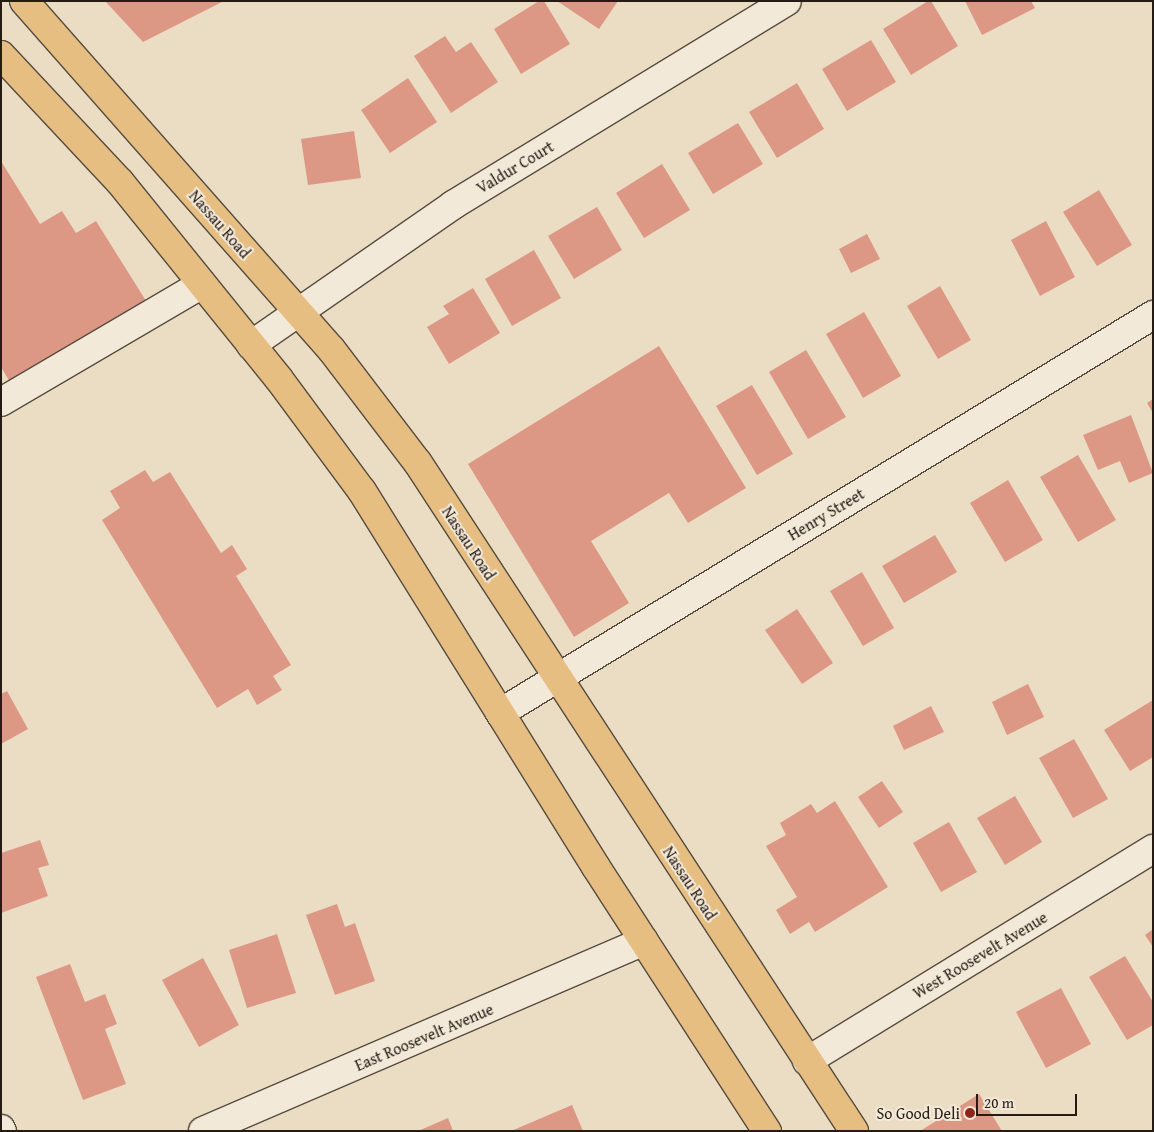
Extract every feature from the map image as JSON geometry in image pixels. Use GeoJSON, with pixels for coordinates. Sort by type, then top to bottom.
{"type":"FeatureCollection","features":[{"type":"Feature","properties":{"kind":"main road","name":"Nassau Road"},"geometry":{"type":"LineString","coordinates":[[24,1],[331,349],[418,463],[854,1131]]}},
{"type":"Feature","properties":{"kind":"main road"},"geometry":{"type":"LineString","coordinates":[[1,55],[120,182],[251,345],[362,491],[644,942],[767,1131]]}},
{"type":"Feature","properties":{"kind":"street","name":"Valdur Court"},"geometry":{"type":"LineString","coordinates":[[251,345],[453,205],[787,1]]}},
{"type":"Feature","properties":{"kind":"street"},"geometry":{"type":"LineString","coordinates":[[1,402],[202,284]]}},
{"type":"Feature","properties":{"kind":"street","name":"Henry Street"},"geometry":{"type":"LineString","coordinates":[[500,713],[1153,315]]}},
{"type":"Feature","properties":{"kind":"street","name":"West Roosevelt Avenue"},"geometry":{"type":"LineString","coordinates":[[807,1061],[1153,849]]}},
{"type":"Feature","properties":{"kind":"street","name":"East Roosevelt Avenue"},"geometry":{"type":"LineString","coordinates":[[203,1131],[644,942]]}},
{"type":"Feature","properties":{"kind":"building"},"geometry":{"type":"Polygon","coordinates":[[[105,1],[224,1],[143,42],[105,1]]]}},
{"type":"Feature","properties":{"kind":"building"},"geometry":{"type":"Polygon","coordinates":[[[539,1],[544,1],[570,44],[521,74],[494,29],[539,1]]]}},
{"type":"Feature","properties":{"kind":"building"},"geometry":{"type":"Polygon","coordinates":[[[557,1],[618,1],[599,29],[557,1]]]}},
{"type":"Feature","properties":{"kind":"building"},"geometry":{"type":"Polygon","coordinates":[[[928,1],[931,1],[958,46],[911,75],[883,29],[928,1]]]}},
{"type":"Feature","properties":{"kind":"building"},"geometry":{"type":"Polygon","coordinates":[[[965,1],[1031,1],[1035,8],[982,35],[965,1]]]}},
{"type":"Feature","properties":{"kind":"building"},"geometry":{"type":"Polygon","coordinates":[[[445,36],[456,52],[471,42],[498,82],[451,113],[414,56],[445,36]]]}},
{"type":"Feature","properties":{"kind":"building"},"geometry":{"type":"Polygon","coordinates":[[[871,40],[896,82],[847,111],[822,69],[871,40]]]}},
{"type":"Feature","properties":{"kind":"building"},"geometry":{"type":"Polygon","coordinates":[[[408,78],[437,122],[390,153],[361,110],[408,78]]]}},
{"type":"Feature","properties":{"kind":"building"},"geometry":{"type":"Polygon","coordinates":[[[797,83],[824,129],[777,158],[749,112],[797,83]]]}},
{"type":"Feature","properties":{"kind":"building"},"geometry":{"type":"Polygon","coordinates":[[[738,123],[763,164],[713,194],[688,153],[738,123]]]}},
{"type":"Feature","properties":{"kind":"building"},"geometry":{"type":"Polygon","coordinates":[[[354,131],[361,178],[308,185],[301,139],[354,131]]]}},
{"type":"Feature","properties":{"kind":"building"},"geometry":{"type":"Polygon","coordinates":[[[1,161],[40,224],[62,211],[76,233],[96,221],[148,304],[13,387],[1,367],[1,161]]]}},
{"type":"Feature","properties":{"kind":"building"},"geometry":{"type":"Polygon","coordinates":[[[662,164],[690,210],[644,238],[616,193],[662,164]]]}},
{"type":"Feature","properties":{"kind":"building"},"geometry":{"type":"Polygon","coordinates":[[[1099,190],[1132,245],[1097,266],[1063,212],[1099,190]]]}},
{"type":"Feature","properties":{"kind":"building"},"geometry":{"type":"Polygon","coordinates":[[[597,207],[622,250],[574,279],[548,236],[597,207]]]}},
{"type":"Feature","properties":{"kind":"building"},"geometry":{"type":"Polygon","coordinates":[[[1046,221],[1075,277],[1040,296],[1011,240],[1046,221]]]}},
{"type":"Feature","properties":{"kind":"building"},"geometry":{"type":"Polygon","coordinates":[[[867,234],[880,259],[851,273],[839,249],[867,234]]]}},
{"type":"Feature","properties":{"kind":"building"},"geometry":{"type":"Polygon","coordinates":[[[534,250],[561,298],[512,326],[485,279],[534,250]]]}},
{"type":"Feature","properties":{"kind":"building"},"geometry":{"type":"Polygon","coordinates":[[[940,286],[971,340],[938,359],[907,306],[940,286]]]}},
{"type":"Feature","properties":{"kind":"building"},"geometry":{"type":"Polygon","coordinates":[[[473,288],[500,333],[449,364],[427,327],[449,314],[443,306],[473,288]]]}},
{"type":"Feature","properties":{"kind":"building"},"geometry":{"type":"Polygon","coordinates":[[[864,312],[901,376],[863,398],[826,334],[864,312]]]}},
{"type":"Feature","properties":{"kind":"building"},"geometry":{"type":"Polygon","coordinates":[[[659,346],[746,488],[688,523],[669,493],[591,541],[629,603],[574,637],[468,464],[659,346]]]}},
{"type":"Feature","properties":{"kind":"building"},"geometry":{"type":"Polygon","coordinates":[[[806,350],[846,417],[808,439],[769,372],[806,350]]]}},
{"type":"Feature","properties":{"kind":"building"},"geometry":{"type":"Polygon","coordinates":[[[752,385],[793,454],[757,475],[716,406],[752,385]]]}},
{"type":"Feature","properties":{"kind":"building"},"geometry":{"type":"Polygon","coordinates":[[[1153,399],[1153,413],[1147,403],[1153,399]]]}},
{"type":"Feature","properties":{"kind":"building"},"geometry":{"type":"Polygon","coordinates":[[[1131,415],[1153,473],[1129,483],[1120,461],[1098,470],[1083,435],[1131,415]]]}},
{"type":"Feature","properties":{"kind":"building"},"geometry":{"type":"Polygon","coordinates":[[[1078,455],[1116,520],[1078,542],[1040,477],[1078,455]]]}},
{"type":"Feature","properties":{"kind":"building"},"geometry":{"type":"Polygon","coordinates":[[[145,470],[153,482],[170,472],[221,553],[232,545],[247,569],[236,576],[291,665],[273,676],[282,690],[257,705],[248,689],[217,708],[102,520],[120,508],[110,491],[145,470]]]}},
{"type":"Feature","properties":{"kind":"building"},"geometry":{"type":"Polygon","coordinates":[[[1008,480],[1043,540],[1005,562],[970,503],[1008,480]]]}},
{"type":"Feature","properties":{"kind":"building"},"geometry":{"type":"Polygon","coordinates":[[[935,535],[957,572],[904,603],[882,566],[935,535]]]}},
{"type":"Feature","properties":{"kind":"building"},"geometry":{"type":"Polygon","coordinates":[[[862,572],[894,628],[863,646],[830,591],[862,572]]]}},
{"type":"Feature","properties":{"kind":"building"},"geometry":{"type":"Polygon","coordinates":[[[797,609],[833,663],[802,684],[765,630],[797,609]]]}},
{"type":"Feature","properties":{"kind":"building"},"geometry":{"type":"Polygon","coordinates":[[[1028,684],[1044,717],[1007,735],[992,702],[1028,684]]]}},
{"type":"Feature","properties":{"kind":"building"},"geometry":{"type":"Polygon","coordinates":[[[7,691],[28,729],[1,744],[1,694],[7,691]]]}},
{"type":"Feature","properties":{"kind":"building"},"geometry":{"type":"Polygon","coordinates":[[[1153,700],[1153,757],[1130,771],[1104,730],[1153,700]]]}},
{"type":"Feature","properties":{"kind":"building"},"geometry":{"type":"Polygon","coordinates":[[[931,706],[944,732],[904,750],[893,726],[931,706]]]}},
{"type":"Feature","properties":{"kind":"building"},"geometry":{"type":"Polygon","coordinates":[[[1074,739],[1108,799],[1073,818],[1039,758],[1074,739]]]}},
{"type":"Feature","properties":{"kind":"building"},"geometry":{"type":"Polygon","coordinates":[[[882,781],[903,812],[879,828],[858,797],[882,781]]]}},
{"type":"Feature","properties":{"kind":"building"},"geometry":{"type":"Polygon","coordinates":[[[1015,796],[1042,842],[1005,865],[977,818],[1015,796]]]}},
{"type":"Feature","properties":{"kind":"building"},"geometry":{"type":"Polygon","coordinates":[[[835,801],[888,887],[815,932],[809,922],[790,934],[776,910],[797,897],[766,846],[786,835],[780,823],[811,804],[817,813],[835,801]]]}},
{"type":"Feature","properties":{"kind":"building"},"geometry":{"type":"Polygon","coordinates":[[[949,822],[977,872],[941,892],[913,843],[949,822]]]}},
{"type":"Feature","properties":{"kind":"building"},"geometry":{"type":"Polygon","coordinates":[[[40,840],[49,865],[38,868],[48,896],[1,913],[1,853],[40,840]]]}},
{"type":"Feature","properties":{"kind":"building"},"geometry":{"type":"Polygon","coordinates":[[[337,904],[345,927],[355,923],[375,981],[335,995],[306,915],[337,904]]]}},
{"type":"Feature","properties":{"kind":"building"},"geometry":{"type":"Polygon","coordinates":[[[1153,929],[1153,947],[1145,935],[1153,929]]]}},
{"type":"Feature","properties":{"kind":"building"},"geometry":{"type":"Polygon","coordinates":[[[277,934],[296,993],[247,1008],[229,950],[277,934]]]}},
{"type":"Feature","properties":{"kind":"building"},"geometry":{"type":"Polygon","coordinates":[[[1125,956],[1153,1002],[1153,1025],[1127,1040],[1089,977],[1125,956]]]}},
{"type":"Feature","properties":{"kind":"building"},"geometry":{"type":"Polygon","coordinates":[[[203,958],[239,1025],[199,1047],[162,980],[203,958]]]}},
{"type":"Feature","properties":{"kind":"building"},"geometry":{"type":"Polygon","coordinates":[[[70,964],[85,1002],[105,994],[117,1024],[105,1029],[126,1084],[83,1100],[36,977],[70,964]]]}},
{"type":"Feature","properties":{"kind":"building"},"geometry":{"type":"Polygon","coordinates":[[[1061,988],[1091,1044],[1046,1068],[1016,1012],[1061,988]]]}},
{"type":"Feature","properties":{"kind":"building","name":"So Good Deli"},"geometry":{"type":"Polygon","coordinates":[[[979,1094],[1002,1131],[920,1131],[979,1094]]]}},
{"type":"Feature","properties":{"kind":"building"},"geometry":{"type":"Polygon","coordinates":[[[572,1105],[583,1131],[511,1131],[572,1105]]]}},
{"type":"Feature","properties":{"kind":"building"},"geometry":{"type":"Polygon","coordinates":[[[448,1118],[453,1131],[418,1131],[448,1118]]]}},
{"type":"Feature","properties":{"kind":"place","name":"So Good Deli"},"geometry":{"type":"Point","coordinates":[970,1113]}}]}
